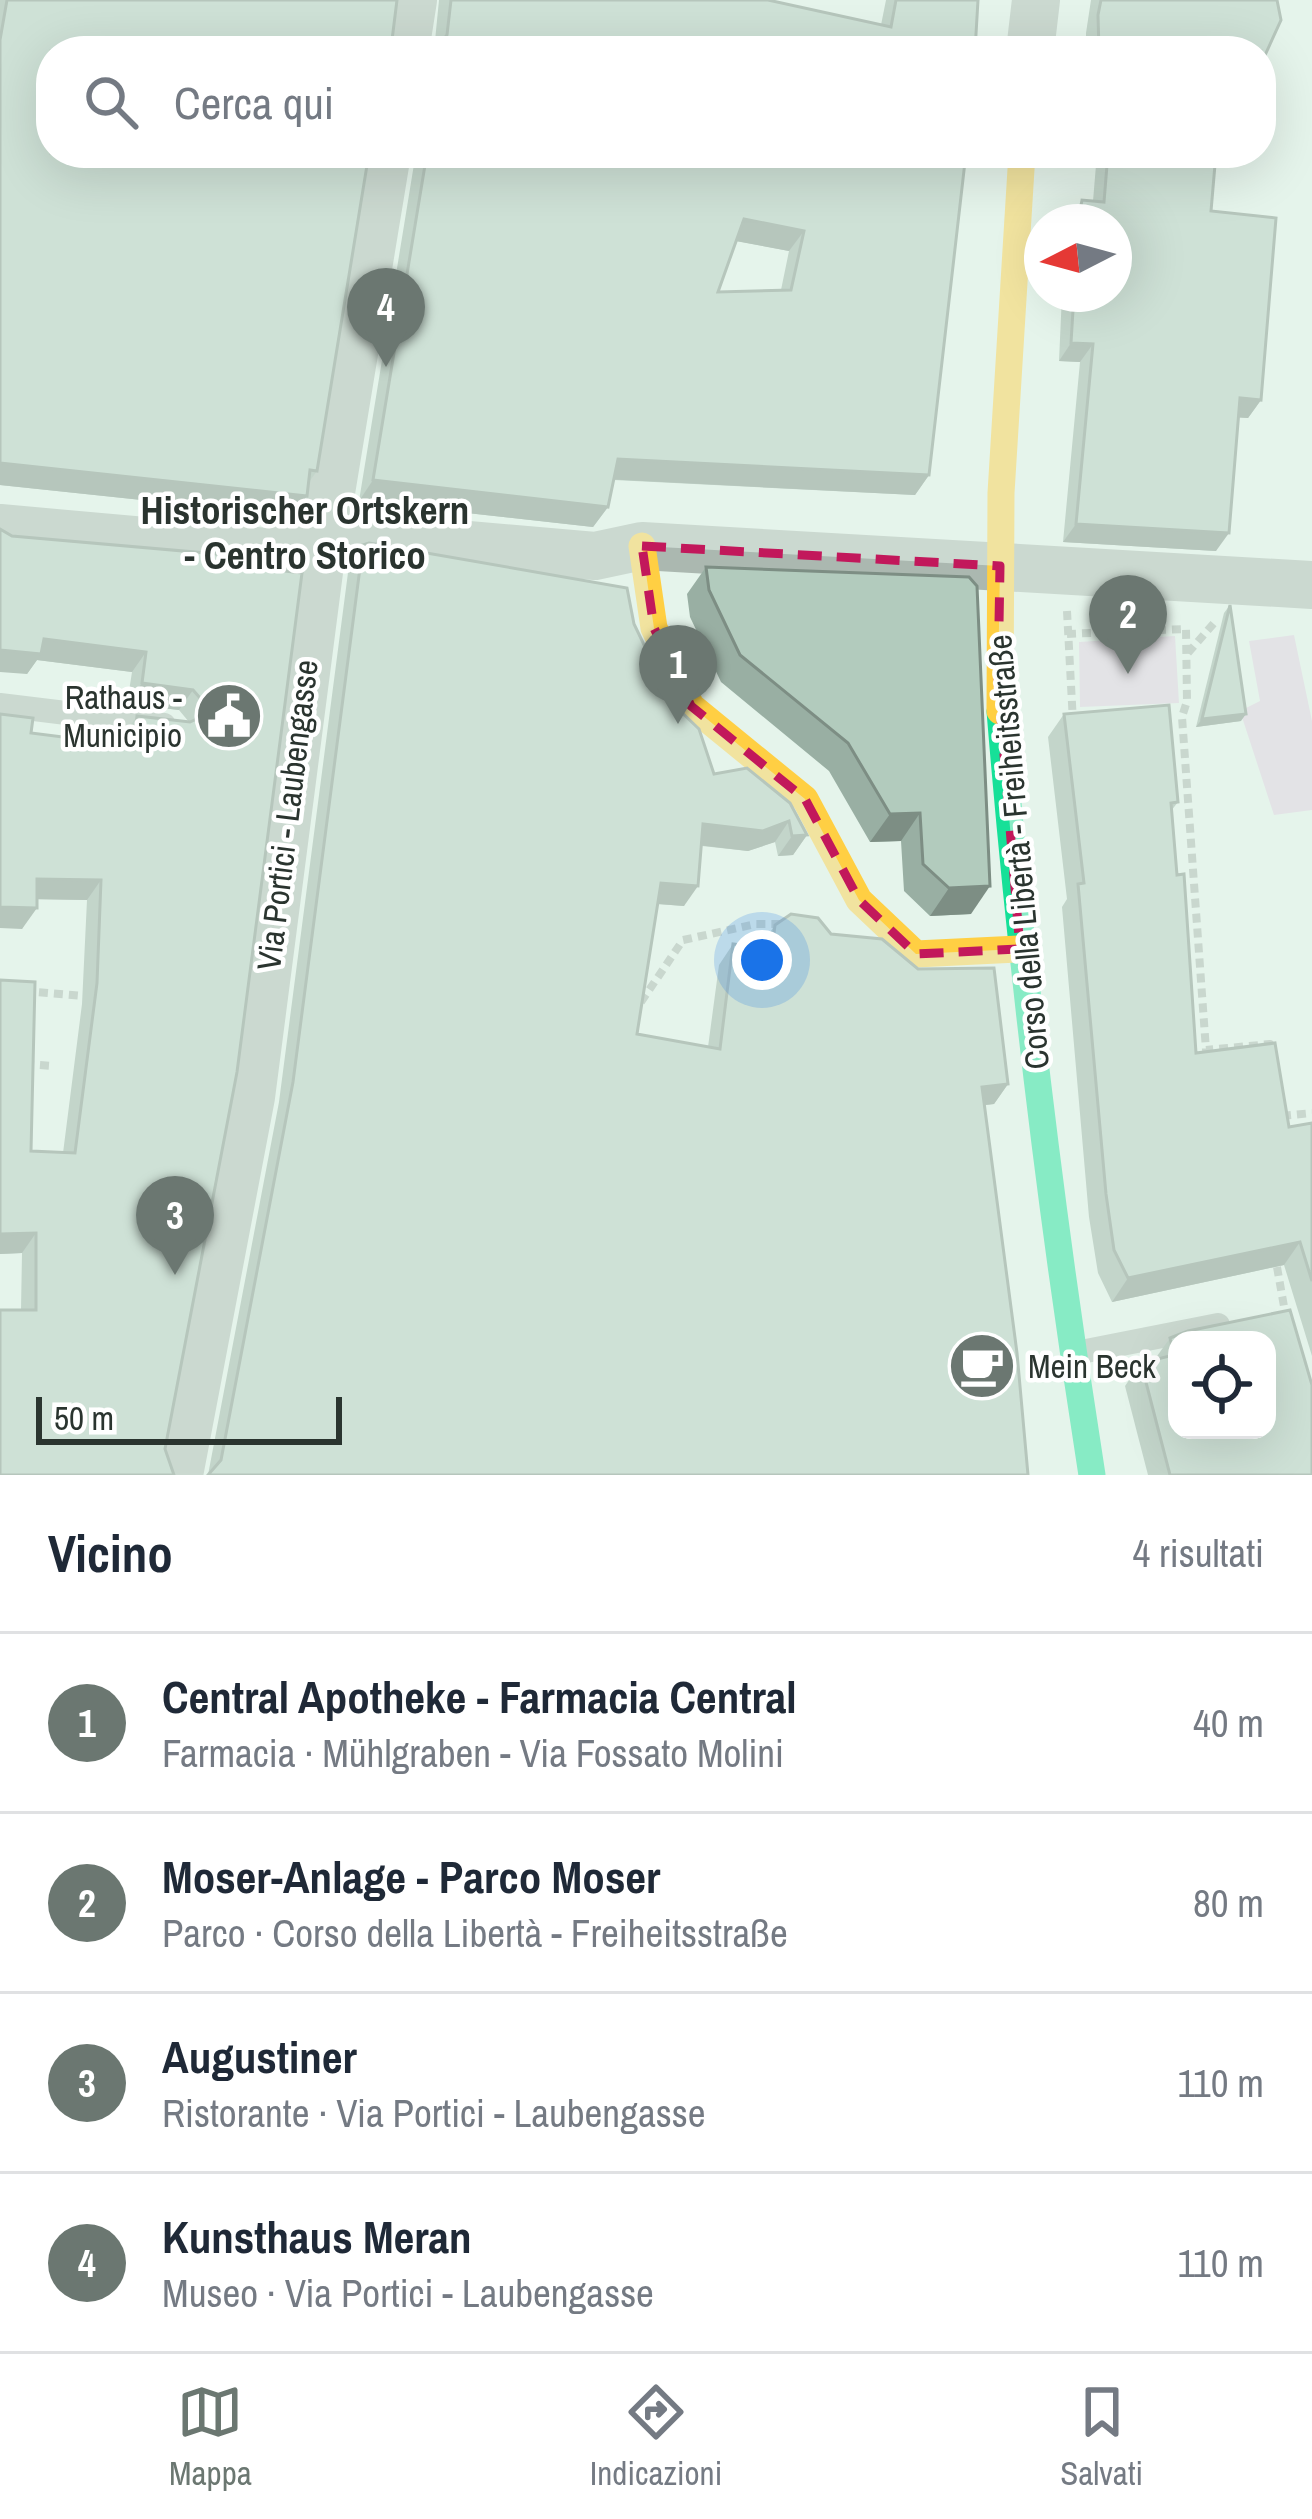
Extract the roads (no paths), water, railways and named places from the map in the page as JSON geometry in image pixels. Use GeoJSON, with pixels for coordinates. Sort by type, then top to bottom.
{"type":"FeatureCollection","features":[{"type":"Feature","properties":{"kind":"street"},"geometry":{"type":"LineString","coordinates":[[407,36],[413,0]]}},
{"type":"Feature","properties":{"kind":"street"},"geometry":{"type":"LineString","coordinates":[[1032,36],[1036,0]]}},
{"type":"Feature","properties":{"kind":"street","name":"Via Portici - Laubengasse"},"geometry":{"type":"LineString","coordinates":[[179,1475],[250,1097],[323,541],[385,168]]}},
{"type":"Feature","properties":{"kind":"street","name":"Corso della Libertà - Freiheitsstraße"},"geometry":{"type":"LineString","coordinates":[[1021,168],[998,682],[1020,950],[1092,1475]]}},
{"type":"Feature","properties":{"kind":"street"},"geometry":{"type":"LineString","coordinates":[[0,529],[268,552],[354,535],[595,556],[642,546],[1312,585]]}},
{"type":"Feature","properties":{"kind":"street"},"geometry":{"type":"LineString","coordinates":[[642,546],[654,628],[692,706],[805,799],[860,900],[916,954],[1020,950]]}},
{"type":"Feature","properties":{"kind":"lane"},"geometry":{"type":"LineString","coordinates":[[0,705],[176,726]]}},
{"type":"Feature","properties":{"kind":"lane"},"geometry":{"type":"LineString","coordinates":[[1073,1354],[1285,1312]]}},
{"type":"Feature","properties":{"kind":"place","name":"Kunsthaus Meran"},"geometry":{"type":"Point","coordinates":[386,367]}},
{"type":"Feature","properties":{"kind":"place","name":"Moser-Anlage - Parco Moser"},"geometry":{"type":"Point","coordinates":[1128,674]}},
{"type":"Feature","properties":{"kind":"place","name":"Rathaus - Municipio"},"geometry":{"type":"Point","coordinates":[229,716]}},
{"type":"Feature","properties":{"kind":"place","name":"Central Apotheke - Farmacia Central"},"geometry":{"type":"Point","coordinates":[678,724]}},
{"type":"Feature","properties":{"kind":"place","name":"Augustiner"},"geometry":{"type":"Point","coordinates":[175,1275]}},
{"type":"Feature","properties":{"kind":"place","name":"Mein Beck"},"geometry":{"type":"Point","coordinates":[982,1366]}},
{"type":"Feature","properties":{"kind":"district","name":"Historischer Ortskern - Centro Storico"},"geometry":{"type":"Point","coordinates":[305,532]}}]}
